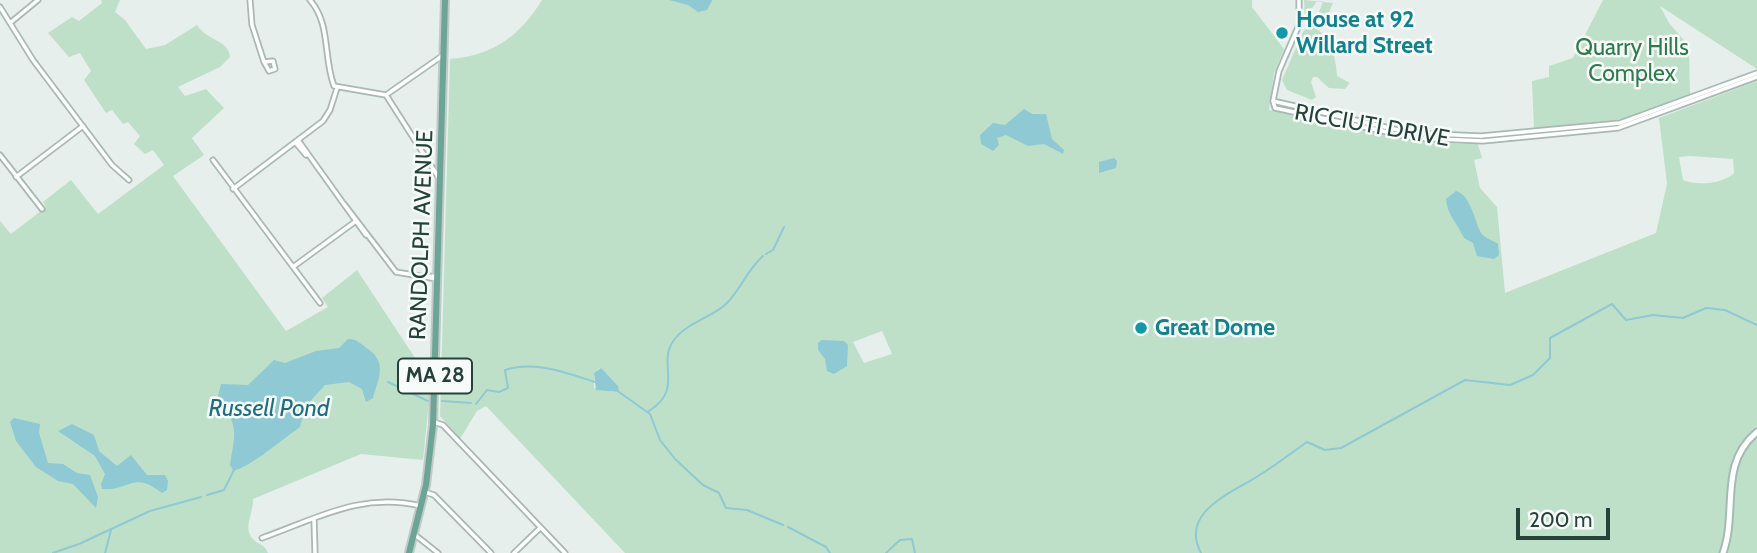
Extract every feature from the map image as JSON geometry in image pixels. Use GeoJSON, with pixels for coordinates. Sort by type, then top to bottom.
{"type":"FeatureCollection","features":[{"type":"Feature","properties":{"kind":"main road","name":"RANDOLPH AVENUE"},"geometry":{"type":"LineString","coordinates":[[409,553],[425,492],[433,422],[445,0]]}},
{"type":"Feature","properties":{"kind":"street"},"geometry":{"type":"LineString","coordinates":[[10,23],[38,0]]}},
{"type":"Feature","properties":{"kind":"street"},"geometry":{"type":"LineString","coordinates":[[250,0],[252,23],[264,62],[266,68],[273,71],[276,64],[272,60],[264,62]]}},
{"type":"Feature","properties":{"kind":"street"},"geometry":{"type":"LineString","coordinates":[[310,0],[323,21],[330,76],[337,87],[386,95],[444,56]]}},
{"type":"Feature","properties":{"kind":"street","name":"RICCIUTI DRIVE"},"geometry":{"type":"LineString","coordinates":[[1299,0],[1298,29],[1279,71],[1273,101],[1275,108],[1338,119],[1401,136],[1437,141],[1483,141],[1618,128],[1757,75]]}},
{"type":"Feature","properties":{"kind":"street"},"geometry":{"type":"LineString","coordinates":[[0,7],[33,61],[115,168],[129,180]]}},
{"type":"Feature","properties":{"kind":"street"},"geometry":{"type":"LineString","coordinates":[[233,189],[327,117],[337,87]]}},
{"type":"Feature","properties":{"kind":"street"},"geometry":{"type":"LineString","coordinates":[[386,95],[434,173],[441,178]]}},
{"type":"Feature","properties":{"kind":"street"},"geometry":{"type":"LineString","coordinates":[[16,177],[83,126]]}},
{"type":"Feature","properties":{"kind":"street"},"geometry":{"type":"LineString","coordinates":[[296,141],[394,270],[416,277],[438,277]]}},
{"type":"Feature","properties":{"kind":"street"},"geometry":{"type":"LineString","coordinates":[[0,155],[42,209]]}},
{"type":"Feature","properties":{"kind":"street"},"geometry":{"type":"LineString","coordinates":[[213,160],[320,303]]}},
{"type":"Feature","properties":{"kind":"street"},"geometry":{"type":"LineString","coordinates":[[293,267],[356,220]]}},
{"type":"Feature","properties":{"kind":"street"},"geometry":{"type":"LineString","coordinates":[[433,422],[443,425],[565,553]]}},
{"type":"Feature","properties":{"kind":"street"},"geometry":{"type":"LineString","coordinates":[[1723,553],[1731,519],[1732,471],[1740,452],[1757,432]]}},
{"type":"Feature","properties":{"kind":"street"},"geometry":{"type":"LineString","coordinates":[[425,492],[433,495],[491,553]]}},
{"type":"Feature","properties":{"kind":"street"},"geometry":{"type":"LineString","coordinates":[[262,538],[359,502],[399,502],[421,506]]}},
{"type":"Feature","properties":{"kind":"street"},"geometry":{"type":"LineString","coordinates":[[314,519],[315,553]]}},
{"type":"Feature","properties":{"kind":"street"},"geometry":{"type":"LineString","coordinates":[[514,553],[540,528]]}},
{"type":"Feature","properties":{"kind":"street"},"geometry":{"type":"LineString","coordinates":[[414,534],[438,553]]}},
{"type":"Feature","properties":{"kind":"green space"},"geometry":{"type":"Polygon","coordinates":[[[101,0],[120,0],[115,12],[125,20],[146,49],[165,45],[197,25],[229,51],[230,57],[220,67],[178,87],[185,96],[206,89],[224,108],[192,138],[204,155],[173,176],[286,331],[328,307],[322,298],[357,270],[431,382],[423,460],[361,454],[253,499],[249,533],[268,553],[0,553],[0,221],[11,234],[46,207],[43,202],[71,180],[98,214],[164,165],[153,150],[145,154],[134,144],[140,136],[128,122],[123,124],[112,110],[106,113],[84,80],[91,71],[80,53],[69,57],[48,33],[72,17],[79,21],[102,3],[101,0]]]}},
{"type":"Feature","properties":{"kind":"green space"},"geometry":{"type":"Polygon","coordinates":[[[542,0],[1252,0],[1252,7],[1284,49],[1274,73],[1269,110],[1399,137],[1478,144],[1482,158],[1474,160],[1480,188],[1497,207],[1505,293],[1656,233],[1667,184],[1659,118],[1757,81],[1757,553],[625,553],[486,406],[477,411],[460,439],[440,416],[450,59],[492,49],[514,34],[542,0]],[[1679,157],[1683,180],[1709,183],[1723,180],[1734,173],[1733,159],[1679,157]],[[882,331],[853,342],[864,363],[892,354],[882,331]],[[600,368],[594,373],[594,388],[615,392],[618,386],[600,368]]]}},
{"type":"Feature","properties":{"kind":"green space"},"geometry":{"type":"Polygon","coordinates":[[[1304,0],[1317,1],[1311,10],[1310,21],[1305,21],[1304,0]]]}},
{"type":"Feature","properties":{"kind":"green space","name":"Quarry Hills Complex"},"geometry":{"type":"Polygon","coordinates":[[[1603,0],[1757,0],[1757,69],[1660,6],[1669,23],[1689,46],[1690,95],[1624,119],[1534,129],[1532,81],[1549,77],[1549,66],[1573,58],[1603,0]]]}},
{"type":"Feature","properties":{"kind":"green space"},"geometry":{"type":"Polygon","coordinates":[[[1323,2],[1333,3],[1327,17],[1322,18],[1318,15],[1323,2]]]}},
{"type":"Feature","properties":{"kind":"green space"},"geometry":{"type":"Polygon","coordinates":[[[1310,24],[1327,39],[1335,60],[1337,76],[1350,83],[1345,89],[1329,88],[1317,77],[1313,77],[1311,82],[1316,97],[1312,100],[1287,90],[1282,80],[1303,32],[1310,24]]]}},
{"type":"Feature","properties":{"kind":"water"},"geometry":{"type":"Polygon","coordinates":[[[669,0],[712,1],[707,10],[698,12],[688,5],[669,0]]]}},
{"type":"Feature","properties":{"kind":"water"},"geometry":{"type":"Polygon","coordinates":[[[1024,109],[1032,114],[1046,114],[1052,139],[1064,150],[1063,154],[1044,144],[1028,146],[1006,135],[997,138],[999,145],[993,151],[981,144],[980,135],[993,123],[1005,125],[1024,109]]]}},
{"type":"Feature","properties":{"kind":"water"},"geometry":{"type":"Polygon","coordinates":[[[1114,158],[1117,161],[1116,168],[1099,173],[1099,162],[1114,158]]]}},
{"type":"Feature","properties":{"kind":"water"},"geometry":{"type":"Polygon","coordinates":[[[1456,191],[1468,202],[1481,233],[1498,244],[1499,255],[1494,259],[1477,256],[1473,243],[1464,238],[1451,215],[1446,199],[1456,191]]]}},
{"type":"Feature","properties":{"kind":"water","name":"Russell Pond"},"geometry":{"type":"Polygon","coordinates":[[[348,339],[361,344],[378,360],[380,372],[373,398],[366,402],[362,389],[349,382],[325,385],[305,407],[300,427],[256,459],[233,470],[230,465],[234,430],[233,423],[217,400],[221,384],[248,385],[274,360],[285,363],[316,351],[339,348],[348,339]]]}},
{"type":"Feature","properties":{"kind":"water"},"geometry":{"type":"Polygon","coordinates":[[[822,340],[844,341],[848,345],[847,366],[834,374],[827,371],[825,359],[818,350],[818,343],[822,340]]]}},
{"type":"Feature","properties":{"kind":"water"},"geometry":{"type":"Polygon","coordinates":[[[601,368],[618,386],[619,392],[596,390],[594,373],[601,368]]]}},
{"type":"Feature","properties":{"kind":"water"},"geometry":{"type":"Polygon","coordinates":[[[14,418],[40,424],[39,433],[48,463],[63,464],[77,473],[90,475],[98,497],[96,508],[73,484],[58,481],[36,467],[16,441],[10,422],[14,418]]]}},
{"type":"Feature","properties":{"kind":"water"},"geometry":{"type":"Polygon","coordinates":[[[72,424],[94,435],[99,451],[117,466],[131,455],[147,475],[165,475],[168,481],[167,490],[162,493],[152,486],[138,482],[102,489],[105,474],[95,456],[58,431],[72,424]]]}},
{"type":"Feature","properties":{"kind":"waterway"},"geometry":{"type":"LineString","coordinates":[[766,254],[773,250],[784,227]]}},
{"type":"Feature","properties":{"kind":"waterway"},"geometry":{"type":"LineString","coordinates":[[649,411],[666,394],[669,349],[674,340],[686,329],[727,303],[763,256]]}},
{"type":"Feature","properties":{"kind":"waterway"},"geometry":{"type":"LineString","coordinates":[[1201,553],[1196,539],[1197,526],[1203,515],[1223,497],[1307,442],[1325,450],[1341,448],[1465,380],[1510,385],[1533,375],[1550,358],[1550,338],[1612,304],[1626,320],[1653,315],[1683,318],[1706,308],[1725,310],[1757,325]]}},
{"type":"Feature","properties":{"kind":"waterway"},"geometry":{"type":"LineString","coordinates":[[476,404],[487,390],[499,392],[508,388],[505,370],[516,367],[550,369],[595,382]]}},
{"type":"Feature","properties":{"kind":"waterway"},"geometry":{"type":"LineString","coordinates":[[388,382],[428,401]]}},
{"type":"Feature","properties":{"kind":"waterway"},"geometry":{"type":"LineString","coordinates":[[619,392],[650,414],[660,440],[675,459],[703,485],[719,493],[726,508],[747,510],[783,525]]}},
{"type":"Feature","properties":{"kind":"waterway"},"geometry":{"type":"LineString","coordinates":[[442,401],[471,403]]}},
{"type":"Feature","properties":{"kind":"waterway"},"geometry":{"type":"LineString","coordinates":[[207,495],[224,490],[234,470]]}},
{"type":"Feature","properties":{"kind":"waterway"},"geometry":{"type":"LineString","coordinates":[[53,553],[150,511],[201,497]]}},
{"type":"Feature","properties":{"kind":"waterway"},"geometry":{"type":"LineString","coordinates":[[788,527],[826,547],[830,553]]}},
{"type":"Feature","properties":{"kind":"waterway"},"geometry":{"type":"LineString","coordinates":[[105,553],[111,530]]}},
{"type":"Feature","properties":{"kind":"waterway"},"geometry":{"type":"LineString","coordinates":[[886,553],[900,540],[912,539],[915,553]]}},
{"type":"Feature","properties":{"kind":"place","name":"House at 92 Willard Street"},"geometry":{"type":"Point","coordinates":[1282,33]}},
{"type":"Feature","properties":{"kind":"place","name":"Great Dome"},"geometry":{"type":"Point","coordinates":[1141,328]}}]}
